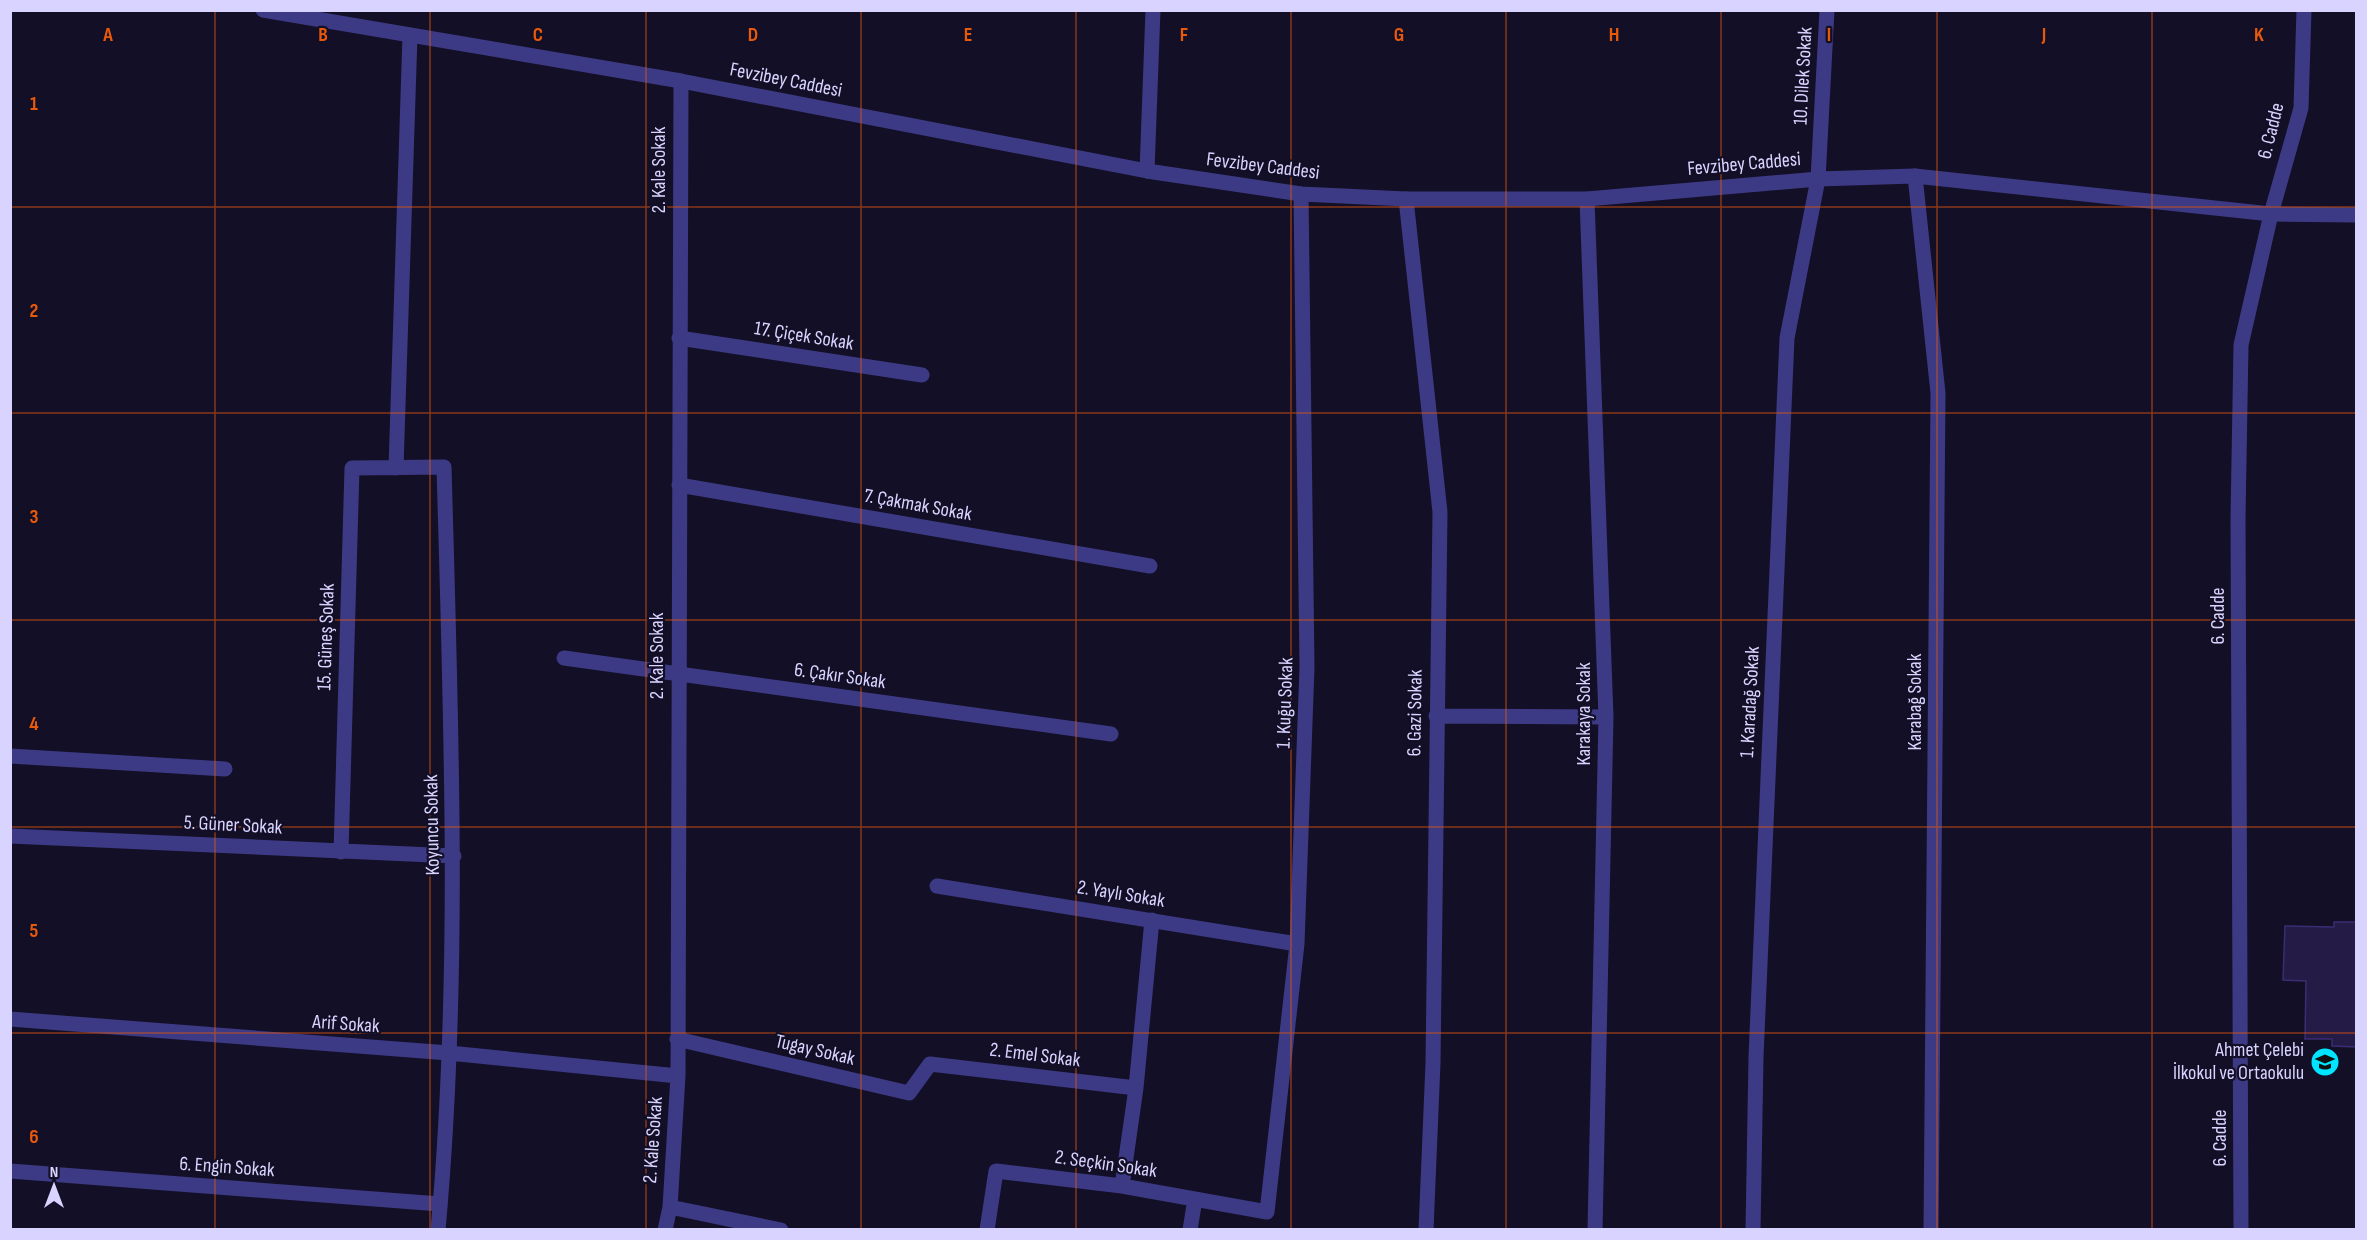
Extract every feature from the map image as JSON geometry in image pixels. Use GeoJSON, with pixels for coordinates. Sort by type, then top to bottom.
{"type":"FeatureCollection","features":[{"type":"Feature","properties":{"kind":"street","name":"Fevzibey Caddesi"},"geometry":{"type":"LineString","coordinates":[[263,10],[681,81],[1147,171],[1301,194],[1406,199],[1587,198],[1818,179],[1915,176],[2271,214],[2356,215]]}},
{"type":"Feature","properties":{"kind":"street"},"geometry":{"type":"LineString","coordinates":[[1147,171],[1153,10]]}},
{"type":"Feature","properties":{"kind":"street","name":"10. Dilek Sokak"},"geometry":{"type":"LineString","coordinates":[[1818,179],[1827,10]]}},
{"type":"Feature","properties":{"kind":"street","name":"6. Cadde"},"geometry":{"type":"LineString","coordinates":[[2241,1230],[2238,519],[2241,345],[2271,214],[2301,108],[2304,10]]}},
{"type":"Feature","properties":{"kind":"street"},"geometry":{"type":"LineString","coordinates":[[396,468],[410,35]]}},
{"type":"Feature","properties":{"kind":"street","name":"2. Kale Sokak"},"geometry":{"type":"LineString","coordinates":[[664,1230],[670,1207],[678,1076],[681,81]]}},
{"type":"Feature","properties":{"kind":"street","name":"Karabağ Sokak"},"geometry":{"type":"LineString","coordinates":[[1915,176],[1938,393],[1931,1230]]}},
{"type":"Feature","properties":{"kind":"street","name":"1. Karadağ Sokak"},"geometry":{"type":"LineString","coordinates":[[1753,1230],[1756,1057],[1787,338],[1818,179]]}},
{"type":"Feature","properties":{"kind":"street","name":"1. Kuğu Sokak"},"geometry":{"type":"LineString","coordinates":[[1267,1212],[1297,944],[1307,667],[1301,194]]}},
{"type":"Feature","properties":{"kind":"street","name":"Karakaya Sokak"},"geometry":{"type":"LineString","coordinates":[[1587,198],[1606,717],[1595,1230]]}},
{"type":"Feature","properties":{"kind":"street","name":"6. Gazi Sokak"},"geometry":{"type":"LineString","coordinates":[[1406,199],[1440,512],[1433,1063],[1426,1230]]}},
{"type":"Feature","properties":{"kind":"street","name":"17. Çiçek Sokak"},"geometry":{"type":"LineString","coordinates":[[679,338],[922,375]]}},
{"type":"Feature","properties":{"kind":"street","name":"Koyuncu Sokak"},"geometry":{"type":"LineString","coordinates":[[396,468],[444,467],[454,856],[449,1053],[438,1230]]}},
{"type":"Feature","properties":{"kind":"street","name":"15. Güneş Sokak"},"geometry":{"type":"LineString","coordinates":[[341,852],[352,468],[396,468]]}},
{"type":"Feature","properties":{"kind":"street","name":"7. Çakmak Sokak"},"geometry":{"type":"LineString","coordinates":[[679,485],[1150,566]]}},
{"type":"Feature","properties":{"kind":"street","name":"6. Çakır Sokak"},"geometry":{"type":"LineString","coordinates":[[564,657],[678,675],[1111,734]]}},
{"type":"Feature","properties":{"kind":"street"},"geometry":{"type":"LineString","coordinates":[[1436,716],[1606,717]]}},
{"type":"Feature","properties":{"kind":"street"},"geometry":{"type":"LineString","coordinates":[[10,756],[225,769]]}},
{"type":"Feature","properties":{"kind":"street","name":"5. Güner Sokak"},"geometry":{"type":"LineString","coordinates":[[10,836],[454,856]]}},
{"type":"Feature","properties":{"kind":"street","name":"2. Yaylı Sokak"},"geometry":{"type":"LineString","coordinates":[[937,886],[1297,944]]}},
{"type":"Feature","properties":{"kind":"street"},"geometry":{"type":"LineString","coordinates":[[1122,1186],[1136,1088],[1152,920]]}},
{"type":"Feature","properties":{"kind":"street","name":"Arif Sokak"},"geometry":{"type":"LineString","coordinates":[[10,1019],[449,1053],[678,1076]]}},
{"type":"Feature","properties":{"kind":"street","name":"Tugay Sokak"},"geometry":{"type":"LineString","coordinates":[[677,1039],[909,1093],[930,1064]]}},
{"type":"Feature","properties":{"kind":"street","name":"2. Emel Sokak"},"geometry":{"type":"LineString","coordinates":[[930,1064],[1136,1088]]}},
{"type":"Feature","properties":{"kind":"street","name":"6. Engin Sokak"},"geometry":{"type":"LineString","coordinates":[[10,1171],[440,1204]]}},
{"type":"Feature","properties":{"kind":"street","name":"2. Seçkin Sokak"},"geometry":{"type":"LineString","coordinates":[[987,1230],[996,1172],[1122,1186],[1267,1212]]}},
{"type":"Feature","properties":{"kind":"street"},"geometry":{"type":"LineString","coordinates":[[1190,1230],[1195,1199]]}},
{"type":"Feature","properties":{"kind":"street"},"geometry":{"type":"LineString","coordinates":[[670,1207],[781,1230]]}},
{"type":"Feature","properties":{"kind":"building"},"geometry":{"type":"Polygon","coordinates":[[[2334,922],[2356,922],[2356,1047],[2332,1046],[2332,1039],[2305,1039],[2306,981],[2283,980],[2285,926],[2334,927],[2334,922]]]}},
{"type":"Feature","properties":{"kind":"place","name":"Ahmet Çelebi İlkokul ve Ortaokulu"},"geometry":{"type":"Point","coordinates":[2325,1062]}}]}
